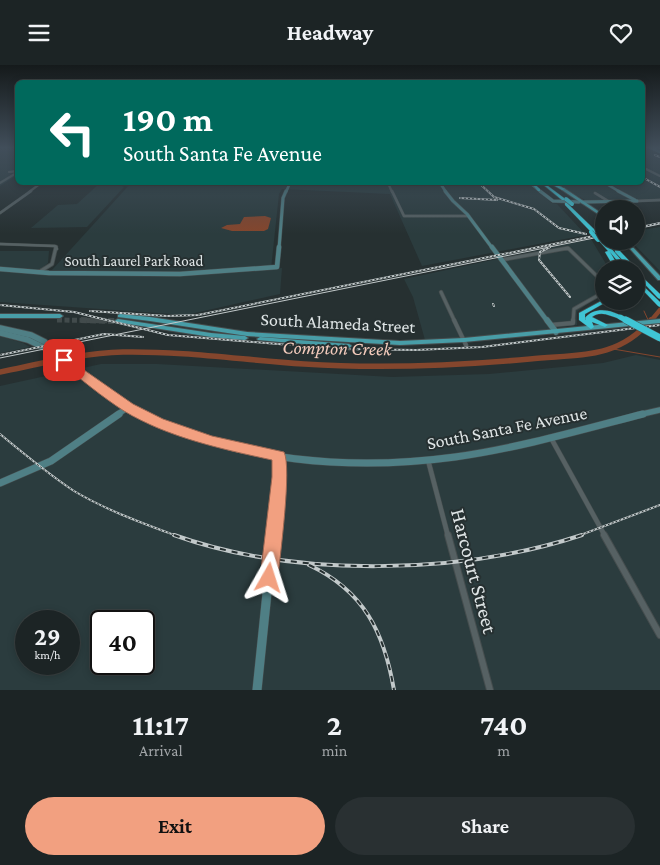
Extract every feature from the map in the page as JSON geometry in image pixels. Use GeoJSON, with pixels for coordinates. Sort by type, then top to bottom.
{"type":"FeatureCollection","features":[{"type":"Feature","properties":{"kind":"highway"},"geometry":{"type":"LineString","coordinates":[[533,185],[539,190]]}},
{"type":"Feature","properties":{"kind":"highway"},"geometry":{"type":"LineString","coordinates":[[545,185],[566,201],[595,232]]}},
{"type":"Feature","properties":{"kind":"highway"},"geometry":{"type":"LineString","coordinates":[[556,185],[563,189]]}},
{"type":"Feature","properties":{"kind":"highway"},"geometry":{"type":"LineString","coordinates":[[566,201],[595,232]]}},
{"type":"Feature","properties":{"kind":"highway"},"geometry":{"type":"LineString","coordinates":[[612,250],[622,260]]}},
{"type":"Feature","properties":{"kind":"highway"},"geometry":{"type":"LineString","coordinates":[[614,250],[622,260]]}},
{"type":"Feature","properties":{"kind":"highway"},"geometry":{"type":"LineString","coordinates":[[645,286],[660,305]]}},
{"type":"Feature","properties":{"kind":"highway"},"geometry":{"type":"LineString","coordinates":[[645,287],[660,299]]}},
{"type":"Feature","properties":{"kind":"highway"},"geometry":{"type":"LineString","coordinates":[[648,290],[660,311]]}},
{"type":"Feature","properties":{"kind":"highway"},"geometry":{"type":"LineString","coordinates":[[591,327],[582,320],[582,313],[595,306]]}},
{"type":"Feature","properties":{"kind":"highway"},"geometry":{"type":"LineString","coordinates":[[588,318],[591,313],[598,312],[620,317],[660,338]]}},
{"type":"Feature","properties":{"kind":"highway"},"geometry":{"type":"LineString","coordinates":[[588,318],[591,327]]}},
{"type":"Feature","properties":{"kind":"highway"},"geometry":{"type":"LineString","coordinates":[[588,318],[605,325]]}},
{"type":"Feature","properties":{"kind":"main road"},"geometry":{"type":"LineString","coordinates":[[563,189],[595,212]]}},
{"type":"Feature","properties":{"kind":"main road"},"geometry":{"type":"LineString","coordinates":[[635,250],[660,279]]}},
{"type":"Feature","properties":{"kind":"main road"},"geometry":{"type":"LineString","coordinates":[[647,263],[660,274]]}},
{"type":"Feature","properties":{"kind":"main road"},"geometry":{"type":"LineString","coordinates":[[0,316],[59,318],[0,320]]}},
{"type":"Feature","properties":{"kind":"main road","name":"South Alameda Street"},"geometry":{"type":"LineString","coordinates":[[119,318],[211,335],[400,347],[554,335],[556,332],[605,325],[660,321]]}},
{"type":"Feature","properties":{"kind":"street"},"geometry":{"type":"LineString","coordinates":[[0,183],[11,176]]}},
{"type":"Feature","properties":{"kind":"street"},"geometry":{"type":"LineString","coordinates":[[0,213],[38,185]]}},
{"type":"Feature","properties":{"kind":"street","name":"South Laurel Park Road"},"geometry":{"type":"LineString","coordinates":[[0,269],[39,272],[180,274],[277,267],[283,198],[289,185]]}},
{"type":"Feature","properties":{"kind":"street"},"geometry":{"type":"LineString","coordinates":[[389,185],[404,216],[469,216]]}},
{"type":"Feature","properties":{"kind":"street"},"geometry":{"type":"LineString","coordinates":[[441,185],[453,201],[469,216],[556,332]]}},
{"type":"Feature","properties":{"kind":"street"},"geometry":{"type":"LineString","coordinates":[[610,185],[635,200]]}},
{"type":"Feature","properties":{"kind":"street"},"geometry":{"type":"LineString","coordinates":[[539,190],[553,201],[595,201]]}},
{"type":"Feature","properties":{"kind":"street"},"geometry":{"type":"LineString","coordinates":[[595,193],[606,200]]}},
{"type":"Feature","properties":{"kind":"street"},"geometry":{"type":"LineString","coordinates":[[645,201],[660,200]]}},
{"type":"Feature","properties":{"kind":"street"},"geometry":{"type":"LineString","coordinates":[[0,244],[55,246],[57,249],[52,263],[39,272]]}},
{"type":"Feature","properties":{"kind":"street"},"geometry":{"type":"LineString","coordinates":[[500,258],[568,248],[595,274]]}},
{"type":"Feature","properties":{"kind":"street"},"geometry":{"type":"LineString","coordinates":[[441,291],[466,343]]}},
{"type":"Feature","properties":{"kind":"street"},"geometry":{"type":"LineString","coordinates":[[551,325],[573,323],[574,309],[595,297]]}},
{"type":"Feature","properties":{"kind":"street","name":"South Santa Fe Avenue"},"geometry":{"type":"LineString","coordinates":[[0,328],[35,337],[50,344],[55,353],[73,367],[128,407],[158,423],[206,440],[279,456],[365,463],[428,460],[484,451],[550,437],[660,409]]}},
{"type":"Feature","properties":{"kind":"street","name":"South Santa Fe Avenue"},"geometry":{"type":"LineString","coordinates":[[0,334],[12,335],[55,353]]}},
{"type":"Feature","properties":{"kind":"street"},"geometry":{"type":"LineString","coordinates":[[29,341],[35,337]]}},
{"type":"Feature","properties":{"kind":"street"},"geometry":{"type":"LineString","coordinates":[[0,483],[29,472],[72,449],[128,407]]}},
{"type":"Feature","properties":{"kind":"street"},"geometry":{"type":"LineString","coordinates":[[550,437],[660,635]]}},
{"type":"Feature","properties":{"kind":"street"},"geometry":{"type":"LineString","coordinates":[[258,690],[279,477],[279,456]]}},
{"type":"Feature","properties":{"kind":"street","name":"Harcourt Street"},"geometry":{"type":"LineString","coordinates":[[428,460],[490,690]]}},
{"type":"Feature","properties":{"kind":"shaded area"},"geometry":{"type":"Polygon","coordinates":[[[0,176],[15,176],[15,176],[0,186],[0,176]]]}},
{"type":"Feature","properties":{"kind":"shaded area"},"geometry":{"type":"Polygon","coordinates":[[[645,176],[660,176],[660,199],[585,200],[559,185],[645,185],[645,176]]]}},
{"type":"Feature","properties":{"kind":"shaded area"},"geometry":{"type":"Polygon","coordinates":[[[98,185],[123,185],[124,187],[87,227],[31,228],[58,205],[77,204],[98,185]]]}},
{"type":"Feature","properties":{"kind":"shaded area"},"geometry":{"type":"Polygon","coordinates":[[[129,185],[530,185],[552,203],[557,204],[586,235],[422,266],[390,194],[282,189],[279,194],[271,269],[282,268],[280,294],[186,315],[0,302],[0,251],[49,251],[48,263],[40,270],[52,270],[129,185]]]}},
{"type":"Feature","properties":{"kind":"shaded area"},"geometry":{"type":"Polygon","coordinates":[[[265,216],[271,218],[268,229],[264,231],[232,231],[221,228],[227,225],[240,224],[244,217],[265,216]]]}},
{"type":"Feature","properties":{"kind":"shaded area"},"geometry":{"type":"Polygon","coordinates":[[[660,227],[660,271],[640,250],[645,250],[645,230],[660,227]]]}},
{"type":"Feature","properties":{"kind":"shaded area"},"geometry":{"type":"Polygon","coordinates":[[[591,239],[595,250],[598,250],[604,260],[595,260],[595,300],[577,312],[577,325],[506,335],[425,340],[413,297],[404,279],[591,239]]]}},
{"type":"Feature","properties":{"kind":"shaded area"},"geometry":{"type":"Polygon","coordinates":[[[0,336],[23,343],[30,347],[0,353],[0,336]]]}},
{"type":"Feature","properties":{"kind":"shaded area"},"geometry":{"type":"Polygon","coordinates":[[[636,355],[660,360],[660,690],[0,690],[0,386],[101,364],[157,364],[392,377],[489,374],[603,363],[636,355]]]}},
{"type":"Feature","properties":{"kind":"waterway","name":"Compton Creek"},"geometry":{"type":"LineString","coordinates":[[650,322],[660,310]]}},
{"type":"Feature","properties":{"kind":"waterway"},"geometry":{"type":"LineString","coordinates":[[644,311],[649,322]]}},
{"type":"Feature","properties":{"kind":"waterway","name":"Compton Creek"},"geometry":{"type":"LineString","coordinates":[[0,372],[46,362],[123,352],[168,353],[304,364],[361,366],[445,365],[580,355],[610,349],[638,333],[651,320]]}},
{"type":"Feature","properties":{"kind":"waterway"},"geometry":{"type":"LineString","coordinates":[[613,349],[660,357]]}},
{"type":"Feature","properties":{"kind":"tunnel"},"geometry":{"type":"LineString","coordinates":[[57,320],[118,321],[81,320]]}},
{"type":"Feature","properties":{"kind":"tram line"},"geometry":{"type":"LineString","coordinates":[[645,227],[660,224]]}},
{"type":"Feature","properties":{"kind":"tram line"},"geometry":{"type":"LineString","coordinates":[[0,358],[595,238]]}},
{"type":"Feature","properties":{"kind":"railway"},"geometry":{"type":"LineString","coordinates":[[645,179],[660,187]]}},
{"type":"Feature","properties":{"kind":"railway"},"geometry":{"type":"LineString","coordinates":[[481,185],[494,197],[534,209],[559,228],[586,234]]}},
{"type":"Feature","properties":{"kind":"railway"},"geometry":{"type":"LineString","coordinates":[[460,198],[497,200]]}},
{"type":"Feature","properties":{"kind":"railway"},"geometry":{"type":"LineString","coordinates":[[645,226],[660,223]]}},
{"type":"Feature","properties":{"kind":"railway"},"geometry":{"type":"LineString","coordinates":[[90,311],[167,316],[198,315],[595,236]]}},
{"type":"Feature","properties":{"kind":"railway"},"geometry":{"type":"LineString","coordinates":[[550,247],[540,252],[539,260],[570,297]]}},
{"type":"Feature","properties":{"kind":"railway"},"geometry":{"type":"LineString","coordinates":[[0,305],[74,312],[168,335],[339,349],[416,350],[482,347],[660,325]]}},
{"type":"Feature","properties":{"kind":"railway"},"geometry":{"type":"LineString","coordinates":[[0,355],[104,334],[143,337]]}},
{"type":"Feature","properties":{"kind":"railway"},"geometry":{"type":"LineString","coordinates":[[0,434],[45,471],[86,498],[137,521],[176,535]]}},
{"type":"Feature","properties":{"kind":"railway"},"geometry":{"type":"LineString","coordinates":[[578,536],[660,505]]}},
{"type":"Feature","properties":{"kind":"railway"},"geometry":{"type":"LineString","coordinates":[[176,535],[221,549],[271,559],[324,564],[378,566],[431,564],[484,558],[535,548],[582,535]]}},
{"type":"Feature","properties":{"kind":"railway"},"geometry":{"type":"LineString","coordinates":[[309,565],[328,575],[344,587],[368,615],[384,650],[394,690]]}},
{"type":"Feature","properties":{"kind":"route"},"geometry":{"type":"LineString","coordinates":[[64,360],[128,407],[158,423],[212,442],[279,456],[279,477],[269,578]]}}]}
